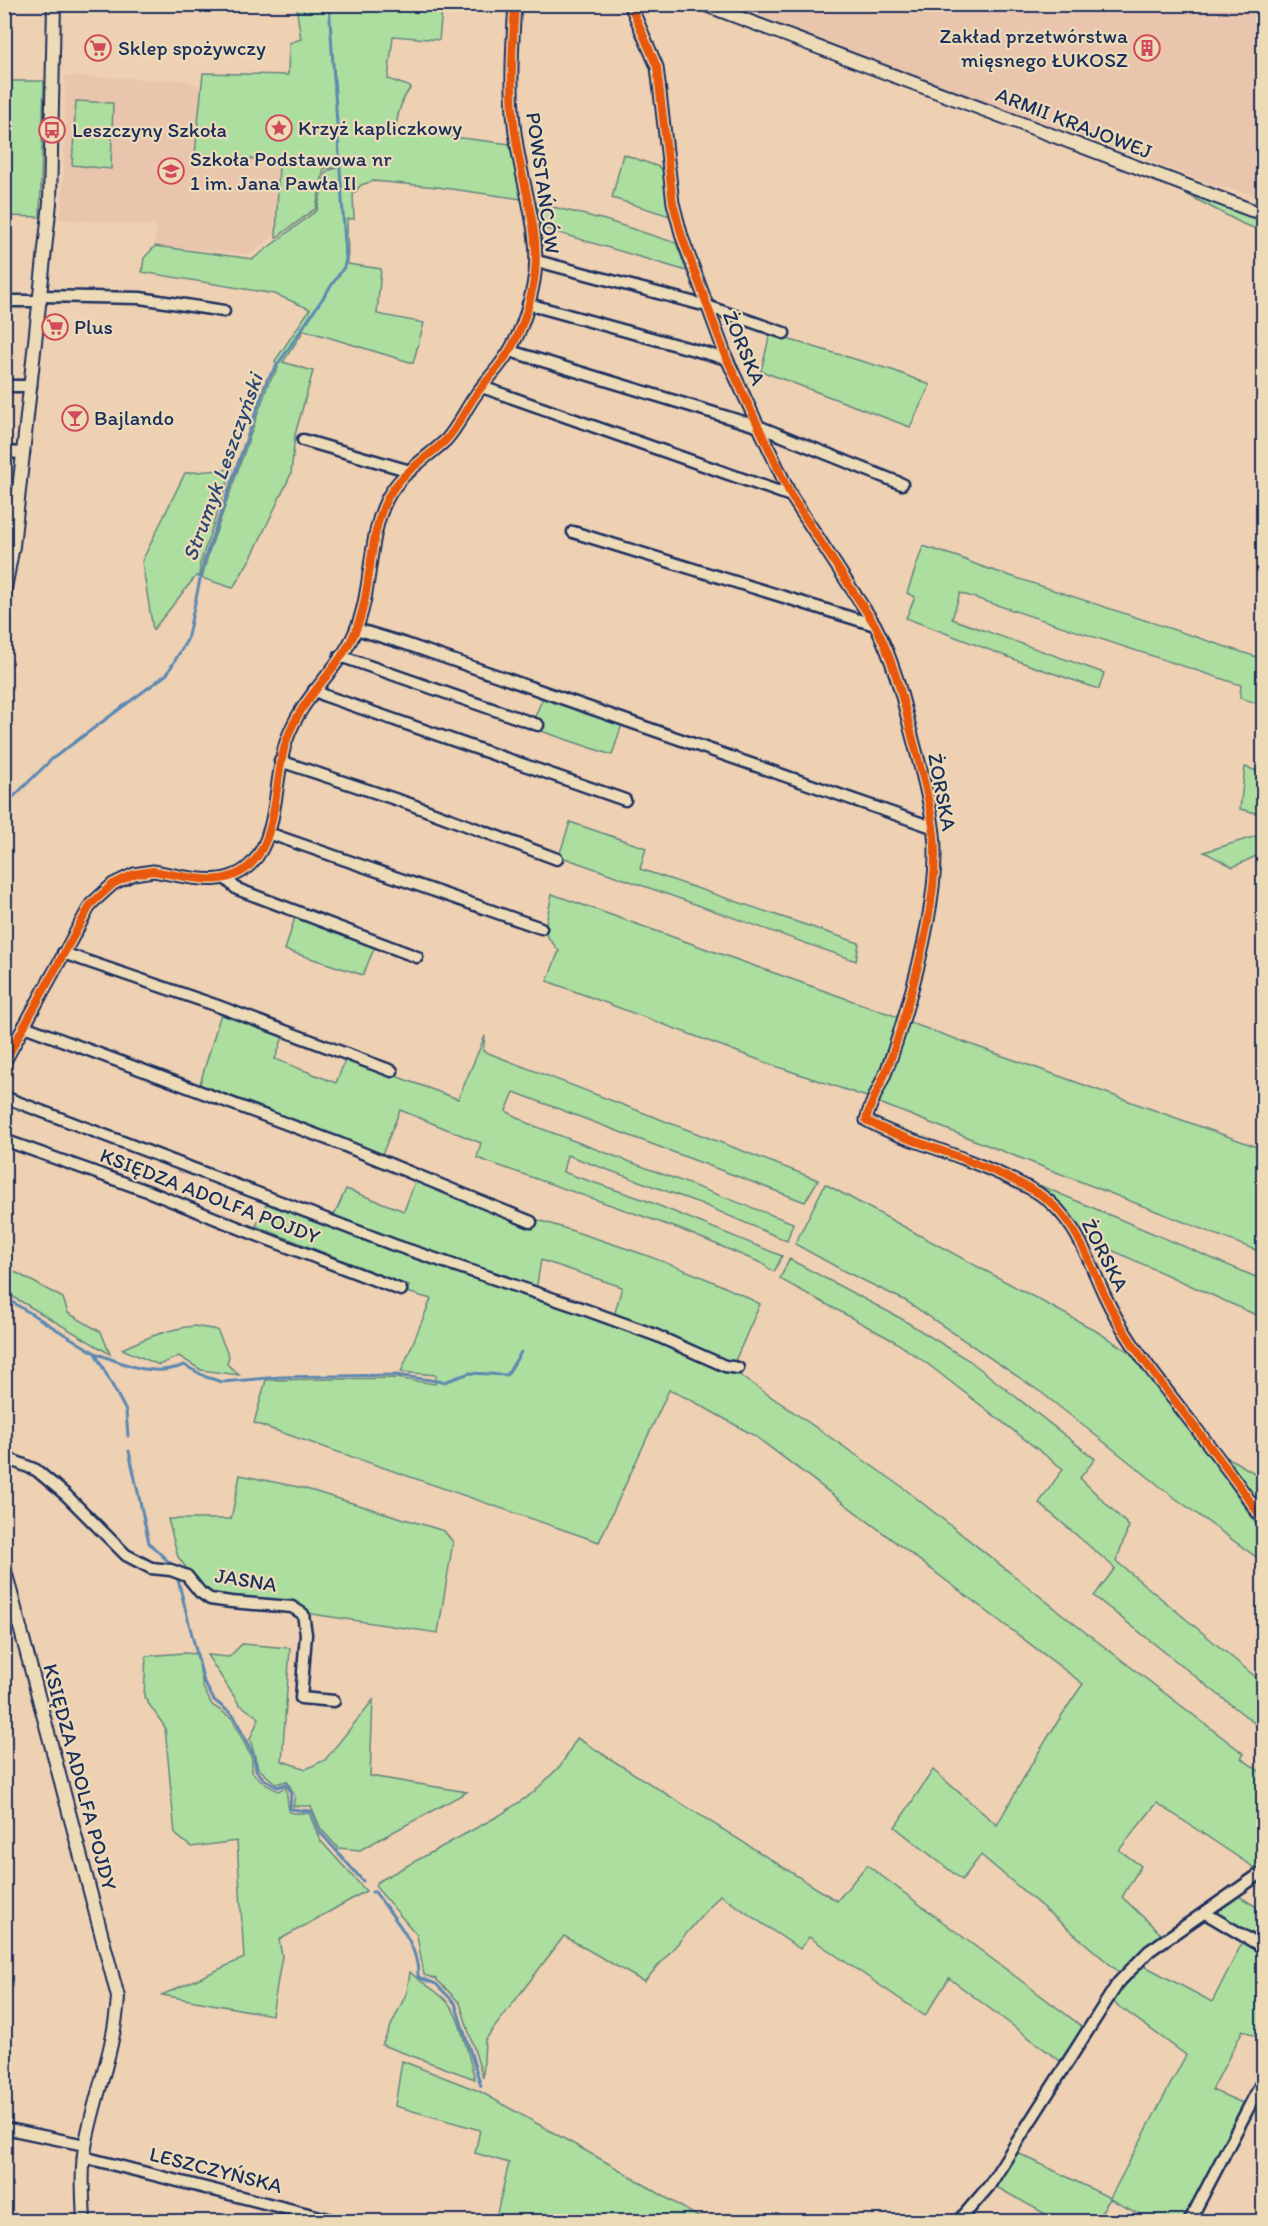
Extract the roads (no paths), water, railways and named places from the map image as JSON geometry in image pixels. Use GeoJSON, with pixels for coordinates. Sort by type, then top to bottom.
{"type":"FeatureCollection","features":[{"type":"Feature","properties":{"kind":"street"},"geometry":{"type":"LineString","coordinates":[[4,594],[13,546],[24,453],[51,185],[54,4]]}},
{"type":"Feature","properties":{"kind":"street","name":"POWSTAŃCÓW"},"geometry":{"type":"LineString","coordinates":[[226,879],[233,877],[252,863],[262,848],[268,833],[280,761],[294,721],[340,656],[356,629],[363,606],[382,510],[392,491],[410,471],[452,433],[482,387],[510,351],[528,304],[537,261],[535,232],[516,145],[514,121],[515,4]]}},
{"type":"Feature","properties":{"kind":"street","name":"ŻORSKA"},"geometry":{"type":"LineString","coordinates":[[630,4],[657,67],[673,203],[682,237],[707,306],[727,359],[791,496],[884,641],[898,681],[925,786],[932,827],[933,887],[915,973],[885,1073],[870,1104],[866,1120],[886,1132],[931,1147],[1012,1180],[1038,1193],[1055,1206],[1085,1249],[1105,1295],[1137,1353],[1231,1476],[1263,1522]]}},
{"type":"Feature","properties":{"kind":"street","name":"ARMII KRAJOWEJ"},"geometry":{"type":"LineString","coordinates":[[703,4],[1263,213]]}},
{"type":"Feature","properties":{"kind":"street"},"geometry":{"type":"LineString","coordinates":[[537,261],[707,306],[784,333]]}},
{"type":"Feature","properties":{"kind":"street"},"geometry":{"type":"LineString","coordinates":[[4,301],[41,298],[140,298],[224,311]]}},
{"type":"Feature","properties":{"kind":"street"},"geometry":{"type":"LineString","coordinates":[[528,304],[727,359]]}},
{"type":"Feature","properties":{"kind":"street"},"geometry":{"type":"LineString","coordinates":[[510,351],[760,427],[902,484]]}},
{"type":"Feature","properties":{"kind":"street"},"geometry":{"type":"LineString","coordinates":[[4,386],[31,386]]}},
{"type":"Feature","properties":{"kind":"street"},"geometry":{"type":"LineString","coordinates":[[482,387],[791,496]]}},
{"type":"Feature","properties":{"kind":"street"},"geometry":{"type":"LineString","coordinates":[[303,440],[410,471]]}},
{"type":"Feature","properties":{"kind":"street"},"geometry":{"type":"LineString","coordinates":[[4,452],[24,453]]}},
{"type":"Feature","properties":{"kind":"street"},"geometry":{"type":"LineString","coordinates":[[573,532],[875,624]]}},
{"type":"Feature","properties":{"kind":"street"},"geometry":{"type":"LineString","coordinates":[[356,629],[406,644],[932,827]]}},
{"type":"Feature","properties":{"kind":"street"},"geometry":{"type":"LineString","coordinates":[[340,656],[538,724]]}},
{"type":"Feature","properties":{"kind":"street"},"geometry":{"type":"LineString","coordinates":[[314,690],[625,800]]}},
{"type":"Feature","properties":{"kind":"street"},"geometry":{"type":"LineString","coordinates":[[280,761],[407,803],[557,859]]}},
{"type":"Feature","properties":{"kind":"street"},"geometry":{"type":"LineString","coordinates":[[268,833],[541,928]]}},
{"type":"Feature","properties":{"kind":"street"},"geometry":{"type":"LineString","coordinates":[[4,1063],[91,904],[103,890],[134,874],[153,871],[213,881],[226,879],[237,889],[417,957]]}},
{"type":"Feature","properties":{"kind":"street"},"geometry":{"type":"LineString","coordinates":[[63,953],[215,1005],[392,1071]]}},
{"type":"Feature","properties":{"kind":"street"},"geometry":{"type":"LineString","coordinates":[[24,1026],[338,1143],[531,1222]]}},
{"type":"Feature","properties":{"kind":"street"},"geometry":{"type":"LineString","coordinates":[[4,1097],[394,1245],[655,1335],[725,1366],[738,1368]]}},
{"type":"Feature","properties":{"kind":"street","name":"KSIĘDZA ADOLFA POJDY"},"geometry":{"type":"LineString","coordinates":[[4,1140],[150,1192],[249,1233],[401,1290]]}},
{"type":"Feature","properties":{"kind":"street","name":"JASNA"},"geometry":{"type":"LineString","coordinates":[[4,1457],[36,1470],[66,1495],[126,1555],[151,1568],[171,1570],[187,1576],[200,1592],[210,1599],[292,1606],[303,1614],[306,1634],[301,1698],[334,1701]]}},
{"type":"Feature","properties":{"kind":"street","name":"KSIĘDZA ADOLFA POJDY"},"geometry":{"type":"LineString","coordinates":[[4,1567],[118,1997],[112,2040],[84,2151]]}},
{"type":"Feature","properties":{"kind":"street"},"geometry":{"type":"LineString","coordinates":[[958,2222],[989,2186],[1118,1983],[1149,1951],[1263,1871]]}},
{"type":"Feature","properties":{"kind":"street"},"geometry":{"type":"LineString","coordinates":[[1205,1913],[1263,1948]]}},
{"type":"Feature","properties":{"kind":"street"},"geometry":{"type":"LineString","coordinates":[[1189,2222],[1263,2078]]}},
{"type":"Feature","properties":{"kind":"street","name":"LESZCZYŃSKA"},"geometry":{"type":"LineString","coordinates":[[4,2128],[340,2222]]}},
{"type":"Feature","properties":{"kind":"street"},"geometry":{"type":"LineString","coordinates":[[84,2151],[84,2222]]}},
{"type":"Feature","properties":{"kind":"waterway","name":"Strumyk Leszczyński"},"geometry":{"type":"LineString","coordinates":[[4,806],[52,759],[167,674],[187,640],[204,561],[267,380],[344,267],[346,259],[329,4]]}},
{"type":"Feature","properties":{"kind":"waterway"},"geometry":{"type":"LineString","coordinates":[[4,1297],[95,1353],[126,1411],[128,1436]]}},
{"type":"Feature","properties":{"kind":"waterway"},"geometry":{"type":"LineString","coordinates":[[95,1353],[150,1370],[172,1369],[184,1365],[206,1377],[222,1382],[280,1377],[396,1375],[444,1382],[470,1373],[507,1375],[521,1352]]}},
{"type":"Feature","properties":{"kind":"waterway"},"geometry":{"type":"LineString","coordinates":[[129,1451],[149,1543],[174,1567]]}},
{"type":"Feature","properties":{"kind":"waterway"},"geometry":{"type":"LineString","coordinates":[[178,1580],[204,1682],[214,1700],[234,1716],[254,1757],[256,1770],[264,1779],[277,1787],[287,1784],[291,1793],[290,1809],[311,1811],[319,1831],[363,1881]]}},
{"type":"Feature","properties":{"kind":"waterway"},"geometry":{"type":"LineString","coordinates":[[372,1892],[375,1892],[410,1942],[418,1977],[436,1984],[455,2003],[481,2086]]}},
{"type":"Feature","properties":{"kind":"place","name":"Sklep spożywczy"},"geometry":{"type":"Point","coordinates":[98,48]}},
{"type":"Feature","properties":{"kind":"place","name":"Zakład przetwórstwa mięsnego ŁUKOSZ"},"geometry":{"type":"Point","coordinates":[1147,48]}},
{"type":"Feature","properties":{"kind":"place","name":"Krzyż kapliczkowy"},"geometry":{"type":"Point","coordinates":[279,128]}},
{"type":"Feature","properties":{"kind":"place","name":"Leszczyny Szkoła"},"geometry":{"type":"Point","coordinates":[52,130]}},
{"type":"Feature","properties":{"kind":"place","name":"Szkoła Podstawowa nr 1 im. Jana Pawła II"},"geometry":{"type":"Point","coordinates":[171,171]}},
{"type":"Feature","properties":{"kind":"place","name":"Plus"},"geometry":{"type":"Point","coordinates":[55,327]}},
{"type":"Feature","properties":{"kind":"place","name":"Bajlando"},"geometry":{"type":"Point","coordinates":[75,418]}}]}
